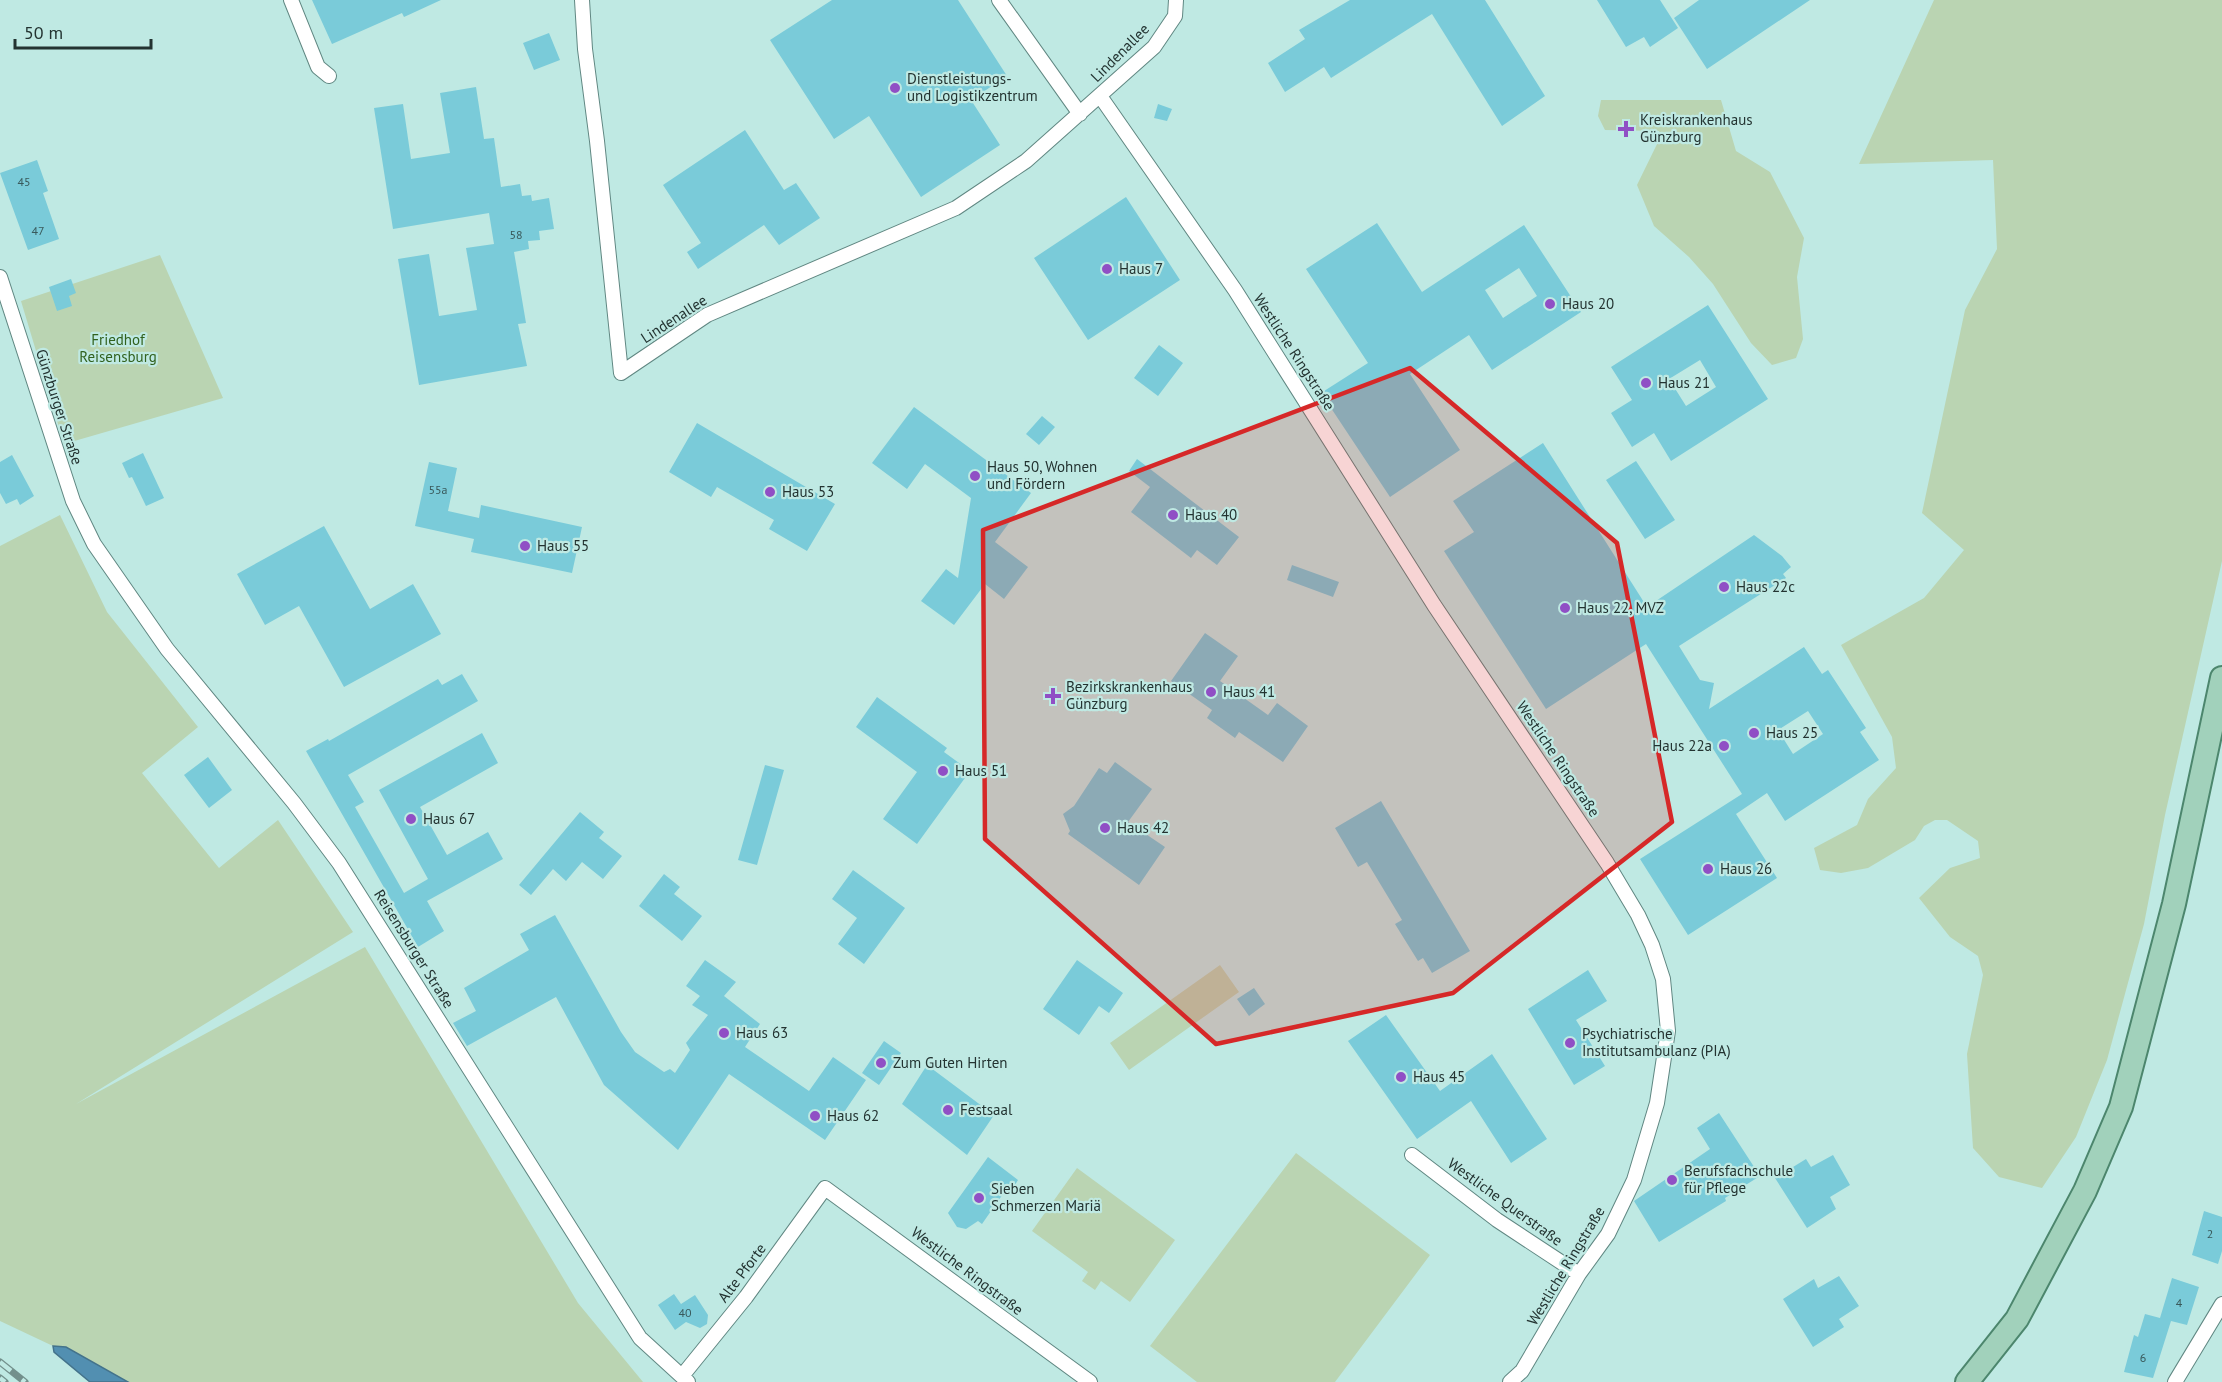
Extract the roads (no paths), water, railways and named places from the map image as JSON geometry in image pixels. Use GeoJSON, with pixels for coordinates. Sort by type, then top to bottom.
{"type":"FeatureCollection","features":[{"type":"Feature","properties":{"kind":"main road"},"geometry":{"type":"LineString","coordinates":[[1967,1382],[2017,1318],[2085,1191],[2121,1107],[2174,904],[2222,678]]}},
{"type":"Feature","properties":{"kind":"street"},"geometry":{"type":"LineString","coordinates":[[291,0],[318,67],[329,76]]}},
{"type":"Feature","properties":{"kind":"street","name":"Lindenallee"},"geometry":{"type":"LineString","coordinates":[[582,0],[585,49],[621,373],[707,315],[956,208],[1026,161],[1154,47],[1175,16],[1176,0]]}},
{"type":"Feature","properties":{"kind":"street"},"geometry":{"type":"LineString","coordinates":[[999,0],[1080,114]]}},
{"type":"Feature","properties":{"kind":"street","name":"Lindenallee"},"geometry":{"type":"LineString","coordinates":[[1100,96],[1167,194]]}},
{"type":"Feature","properties":{"kind":"street","name":"Westliche Ringstraße"},"geometry":{"type":"LineString","coordinates":[[1167,194],[1235,290],[1434,605],[1607,863],[1638,915],[1652,945],[1663,979],[1668,1031],[1657,1102],[1634,1180],[1608,1234],[1579,1274],[1522,1371],[1510,1382]]}},
{"type":"Feature","properties":{"kind":"street","name":"Günzburger Straße"},"geometry":{"type":"LineString","coordinates":[[0,277],[73,501],[94,544]]}},
{"type":"Feature","properties":{"kind":"street","name":"Reisensburger Straße"},"geometry":{"type":"LineString","coordinates":[[94,544],[167,649],[294,803],[339,863],[640,1338],[685,1379]]}},
{"type":"Feature","properties":{"kind":"street","name":"Westliche Querstraße"},"geometry":{"type":"LineString","coordinates":[[1412,1155],[1497,1220],[1579,1274]]}},
{"type":"Feature","properties":{"kind":"street","name":"Westliche Ringstraße"},"geometry":{"type":"LineString","coordinates":[[825,1188],[1090,1382]]}},
{"type":"Feature","properties":{"kind":"street","name":"Alte Pforte"},"geometry":{"type":"LineString","coordinates":[[685,1379],[825,1188]]}},
{"type":"Feature","properties":{"kind":"street"},"geometry":{"type":"LineString","coordinates":[[2175,1382],[2222,1304]]}},
{"type":"Feature","properties":{"kind":"water"},"geometry":{"type":"Polygon","coordinates":[[[53,1346],[66,1347],[128,1382],[90,1382],[54,1352],[53,1346]]]}},
{"type":"Feature","properties":{"kind":"railway"},"geometry":{"type":"LineString","coordinates":[[0,1362],[25,1382]]}},
{"type":"Feature","properties":{"kind":"railway"},"geometry":{"type":"LineString","coordinates":[[0,1378],[5,1382]]}},
{"type":"Feature","properties":{"kind":"place","name":"Dienstleistungs- und Logistikzentrum"},"geometry":{"type":"Point","coordinates":[895,88]}},
{"type":"Feature","properties":{"kind":"place","name":"Kreiskrankenhaus Günzburg"},"geometry":{"type":"Point","coordinates":[1626,129]}},
{"type":"Feature","properties":{"kind":"place","name":"Haus 7"},"geometry":{"type":"Point","coordinates":[1107,269]}},
{"type":"Feature","properties":{"kind":"place","name":"Haus 20"},"geometry":{"type":"Point","coordinates":[1550,304]}},
{"type":"Feature","properties":{"kind":"place","name":"Haus 21"},"geometry":{"type":"Point","coordinates":[1646,383]}},
{"type":"Feature","properties":{"kind":"place","name":"Haus 50, Wohnen und Fördern"},"geometry":{"type":"Point","coordinates":[975,476]}},
{"type":"Feature","properties":{"kind":"place","name":"Haus 53"},"geometry":{"type":"Point","coordinates":[770,492]}},
{"type":"Feature","properties":{"kind":"place","name":"Haus 40"},"geometry":{"type":"Point","coordinates":[1173,515]}},
{"type":"Feature","properties":{"kind":"place","name":"Haus 55"},"geometry":{"type":"Point","coordinates":[525,546]}},
{"type":"Feature","properties":{"kind":"place","name":"Haus 22c"},"geometry":{"type":"Point","coordinates":[1724,587]}},
{"type":"Feature","properties":{"kind":"place","name":"Haus 22, MVZ"},"geometry":{"type":"Point","coordinates":[1565,608]}},
{"type":"Feature","properties":{"kind":"place","name":"Haus 41"},"geometry":{"type":"Point","coordinates":[1211,692]}},
{"type":"Feature","properties":{"kind":"place","name":"Bezirkskrankenhaus Günzburg"},"geometry":{"type":"Point","coordinates":[1053,696]}},
{"type":"Feature","properties":{"kind":"place","name":"Haus 25"},"geometry":{"type":"Point","coordinates":[1754,733]}},
{"type":"Feature","properties":{"kind":"place","name":"Haus 22a"},"geometry":{"type":"Point","coordinates":[1724,746]}},
{"type":"Feature","properties":{"kind":"place","name":"Haus 51"},"geometry":{"type":"Point","coordinates":[943,771]}},
{"type":"Feature","properties":{"kind":"place","name":"Haus 67"},"geometry":{"type":"Point","coordinates":[411,819]}},
{"type":"Feature","properties":{"kind":"place","name":"Haus 42"},"geometry":{"type":"Point","coordinates":[1105,828]}},
{"type":"Feature","properties":{"kind":"place","name":"Haus 26"},"geometry":{"type":"Point","coordinates":[1708,869]}},
{"type":"Feature","properties":{"kind":"place","name":"Haus 63"},"geometry":{"type":"Point","coordinates":[724,1033]}},
{"type":"Feature","properties":{"kind":"place","name":"Psychiatrische Institutsambulanz (PIA)"},"geometry":{"type":"Point","coordinates":[1570,1043]}},
{"type":"Feature","properties":{"kind":"place","name":"Zum Guten Hirten"},"geometry":{"type":"Point","coordinates":[881,1063]}},
{"type":"Feature","properties":{"kind":"place","name":"Haus 45"},"geometry":{"type":"Point","coordinates":[1401,1077]}},
{"type":"Feature","properties":{"kind":"place","name":"Festsaal"},"geometry":{"type":"Point","coordinates":[948,1110]}},
{"type":"Feature","properties":{"kind":"place","name":"Haus 62"},"geometry":{"type":"Point","coordinates":[815,1116]}},
{"type":"Feature","properties":{"kind":"place","name":"Berufsfachschule für Pflege"},"geometry":{"type":"Point","coordinates":[1672,1180]}},
{"type":"Feature","properties":{"kind":"place","name":"Sieben Schmerzen Mariä"},"geometry":{"type":"Point","coordinates":[979,1198]}},
{"type":"Feature","properties":{"kind":"park label","name":"Friedhof Reisensburg"},"geometry":{"type":"Point","coordinates":[118,348]}}]}
